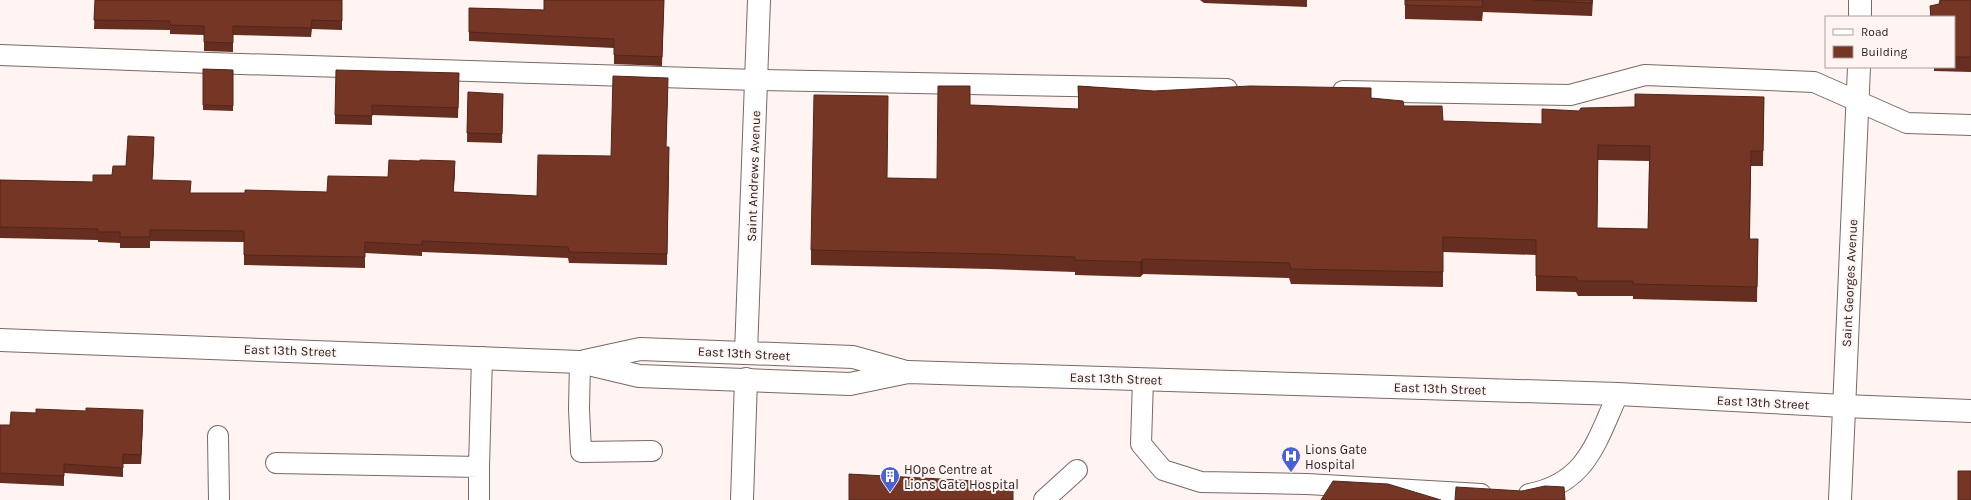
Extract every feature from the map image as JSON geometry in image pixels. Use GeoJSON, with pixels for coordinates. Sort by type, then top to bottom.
{"type":"FeatureCollection","features":[{"type":"Feature","properties":{"kind":"street","name":"Saint Andrews Avenue"},"geometry":{"type":"LineString","coordinates":[[746,353],[759,0]]}},
{"type":"Feature","properties":{"kind":"street"},"geometry":{"type":"LineString","coordinates":[[1860,0],[1860,16]]}},
{"type":"Feature","properties":{"kind":"street","name":"Saint Georges Avenue"},"geometry":{"type":"LineString","coordinates":[[1840,500],[1859,68]]}},
{"type":"Feature","properties":{"kind":"street","name":"East 13th Street"},"geometry":{"type":"LineString","coordinates":[[0,340],[482,357],[580,362],[639,376],[850,384],[908,372],[1618,394],[1971,411]]}},
{"type":"Feature","properties":{"kind":"street","name":"East 13th Street"},"geometry":{"type":"LineString","coordinates":[[580,362],[640,349],[853,357],[908,372]]}},
{"type":"Feature","properties":{"kind":"street"},"geometry":{"type":"LineString","coordinates":[[742,500],[746,379]]}},
{"type":"Feature","properties":{"kind":"lane"},"geometry":{"type":"LineString","coordinates":[[0,55],[218,64],[757,80],[1246,89]]}},
{"type":"Feature","properties":{"kind":"lane"},"geometry":{"type":"LineString","coordinates":[[1325,91],[1570,95],[1645,75],[1814,82],[1907,123],[1971,125]]}},
{"type":"Feature","properties":{"kind":"lane"},"geometry":{"type":"LineString","coordinates":[[480,500],[482,357]]}},
{"type":"Feature","properties":{"kind":"lane"},"geometry":{"type":"LineString","coordinates":[[580,362],[579,410],[581,452],[652,451]]}},
{"type":"Feature","properties":{"kind":"lane"},"geometry":{"type":"LineString","coordinates":[[1143,379],[1142,444],[1163,470],[1201,482],[1306,484],[1506,495],[1543,492],[1560,485],[1576,474],[1596,443],[1618,394]]}},
{"type":"Feature","properties":{"kind":"lane"},"geometry":{"type":"LineString","coordinates":[[218,436],[219,500]]}},
{"type":"Feature","properties":{"kind":"lane"},"geometry":{"type":"LineString","coordinates":[[276,463],[480,467]]}},
{"type":"Feature","properties":{"kind":"lane"},"geometry":{"type":"LineString","coordinates":[[1044,500],[1077,470]]}},
{"type":"Feature","properties":{"kind":"building"},"geometry":{"type":"Polygon","coordinates":[[[95,0],[342,0],[342,21],[312,20],[311,28],[233,26],[233,43],[204,42],[204,26],[170,25],[170,21],[94,20],[95,0]]]}},
{"type":"Feature","properties":{"kind":"building"},"geometry":{"type":"Polygon","coordinates":[[[544,0],[664,0],[662,57],[614,55],[614,39],[469,32],[469,8],[544,10],[544,0]]]}},
{"type":"Feature","properties":{"kind":"building"},"geometry":{"type":"Polygon","coordinates":[[[1405,0],[1483,0],[1482,7],[1405,5],[1405,0]]]}},
{"type":"Feature","properties":{"kind":"building"},"geometry":{"type":"Polygon","coordinates":[[[1533,0],[1592,0],[1592,3],[1533,0]]]}},
{"type":"Feature","properties":{"kind":"building"},"geometry":{"type":"Polygon","coordinates":[[[1940,0],[1971,0],[1971,57],[1955,57],[1955,16],[1931,16],[1930,6],[1939,4],[1940,0]]]}},
{"type":"Feature","properties":{"kind":"building"},"geometry":{"type":"Polygon","coordinates":[[[203,69],[233,70],[233,106],[203,105],[203,69]]]}},
{"type":"Feature","properties":{"kind":"building"},"geometry":{"type":"Polygon","coordinates":[[[336,70],[459,73],[458,108],[372,105],[372,116],[335,115],[336,70]]]}},
{"type":"Feature","properties":{"kind":"building"},"geometry":{"type":"Polygon","coordinates":[[[613,76],[668,78],[666,147],[669,147],[667,254],[569,252],[568,247],[422,241],[422,245],[365,242],[365,257],[244,255],[244,231],[150,230],[150,237],[120,237],[120,232],[98,232],[98,229],[0,227],[0,180],[93,182],[93,175],[112,175],[113,166],[126,166],[128,136],[154,137],[152,180],[191,181],[190,193],[245,193],[245,190],[327,192],[328,176],[388,177],[389,160],[420,160],[455,161],[453,192],[537,196],[538,155],[611,156],[613,76]]]}},
{"type":"Feature","properties":{"kind":"building"},"geometry":{"type":"Polygon","coordinates":[[[938,86],[970,86],[970,105],[1079,109],[1078,86],[1154,91],[1250,86],[1371,88],[1371,98],[1403,101],[1404,106],[1442,106],[1443,121],[1542,124],[1542,109],[1579,111],[1581,108],[1635,107],[1635,94],[1764,97],[1763,151],[1751,151],[1749,239],[1758,239],[1757,287],[1633,284],[1633,281],[1578,281],[1576,277],[1536,276],[1536,240],[1443,237],[1443,272],[1291,269],[1289,263],[1143,259],[1140,262],[1075,260],[1075,257],[811,250],[814,95],[888,96],[887,178],[937,179],[938,86]],[[1598,145],[1597,228],[1648,229],[1650,146],[1598,145]]]}},
{"type":"Feature","properties":{"kind":"building"},"geometry":{"type":"Polygon","coordinates":[[[468,92],[503,94],[502,134],[467,133],[468,92]]]}},
{"type":"Feature","properties":{"kind":"building"},"geometry":{"type":"Polygon","coordinates":[[[86,408],[143,410],[141,455],[123,454],[123,468],[64,464],[64,476],[0,473],[0,425],[10,425],[11,412],[36,413],[36,409],[86,411],[86,408]]]}},
{"type":"Feature","properties":{"kind":"building"},"geometry":{"type":"Polygon","coordinates":[[[1958,471],[1971,471],[1971,500],[1958,500],[1958,471]]]}},
{"type":"Feature","properties":{"kind":"building"},"geometry":{"type":"Polygon","coordinates":[[[849,474],[1013,483],[1013,500],[849,500],[849,474]]]}},
{"type":"Feature","properties":{"kind":"building"},"geometry":{"type":"Polygon","coordinates":[[[1333,481],[1388,484],[1441,500],[1321,500],[1333,481]]]}},
{"type":"Feature","properties":{"kind":"building"},"geometry":{"type":"Polygon","coordinates":[[[1545,486],[1564,487],[1565,500],[1455,500],[1456,487],[1522,491],[1545,486]]]}},
{"type":"Feature","properties":{"kind":"place","name":"Lions Gate Hospital"},"geometry":{"type":"Point","coordinates":[1291,473]}},
{"type":"Feature","properties":{"kind":"place","name":"HOpe Centre at Lions Gate Hospital"},"geometry":{"type":"Point","coordinates":[890,493]}}]}
